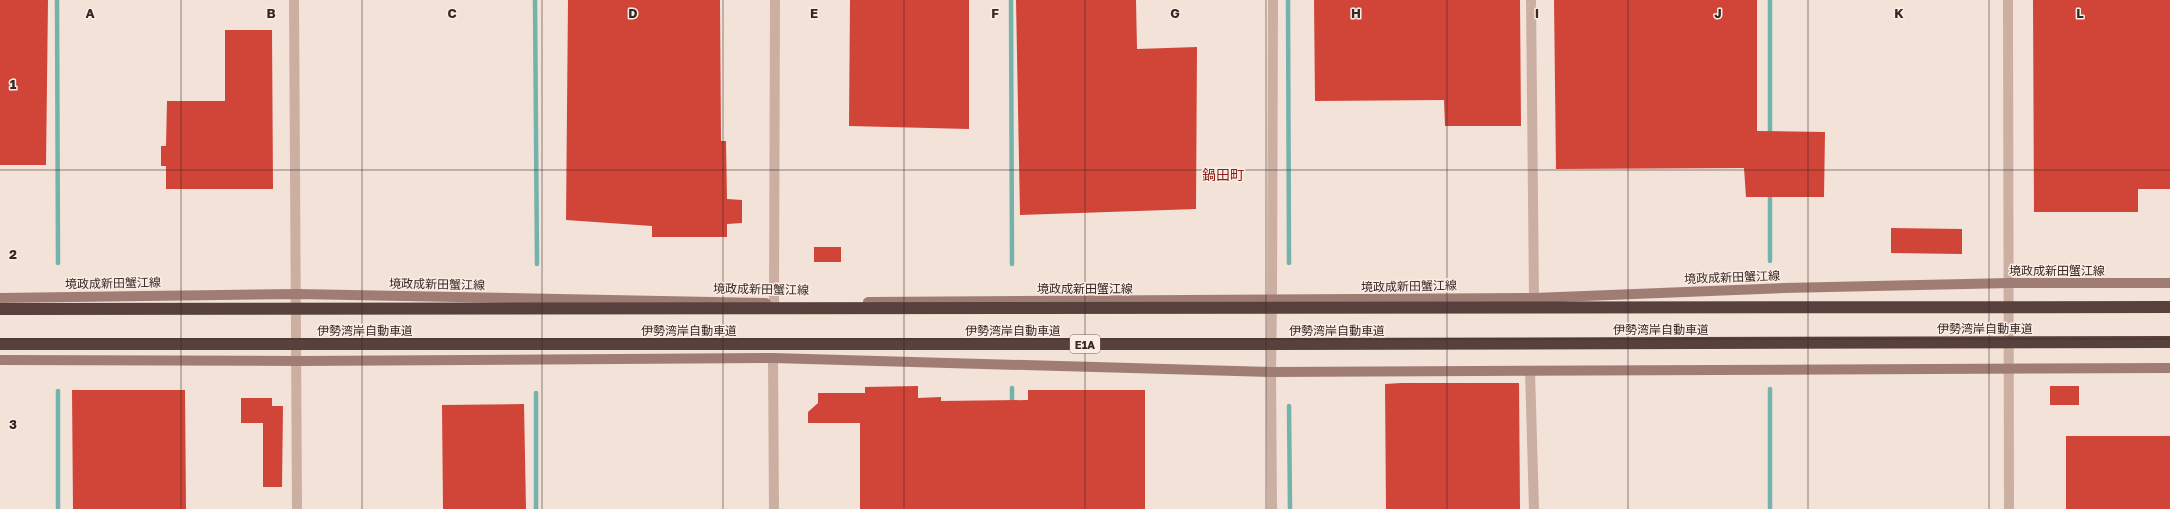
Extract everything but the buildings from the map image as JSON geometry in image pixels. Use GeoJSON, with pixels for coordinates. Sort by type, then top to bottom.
{"type":"FeatureCollection","features":[{"type":"Feature","properties":{"kind":"highway","name":"伊勢湾岸自動車道"},"geometry":{"type":"LineString","coordinates":[[0,309],[2170,307]]}},
{"type":"Feature","properties":{"kind":"highway","name":"伊勢湾岸自動車道"},"geometry":{"type":"LineString","coordinates":[[0,344],[2170,342]]}},
{"type":"Feature","properties":{"kind":"main road","name":"境政成新田蟹江線"},"geometry":{"type":"LineString","coordinates":[[0,298],[297,294],[774,303],[1272,300],[1534,298],[1784,288],[2010,283],[2170,282]]}},
{"type":"Feature","properties":{"kind":"main road"},"geometry":{"type":"LineString","coordinates":[[0,360],[298,361],[773,358],[1271,372],[2170,368]]}},
{"type":"Feature","properties":{"kind":"street"},"geometry":{"type":"LineString","coordinates":[[294,0],[298,509]]}},
{"type":"Feature","properties":{"kind":"street"},"geometry":{"type":"LineString","coordinates":[[774,303],[775,0]]}},
{"type":"Feature","properties":{"kind":"street"},"geometry":{"type":"LineString","coordinates":[[1272,509],[1271,372],[1273,0]]}},
{"type":"Feature","properties":{"kind":"street"},"geometry":{"type":"LineString","coordinates":[[1531,0],[1534,298]]}},
{"type":"Feature","properties":{"kind":"street"},"geometry":{"type":"LineString","coordinates":[[2008,0],[2010,283],[2008,368],[2009,509]]}},
{"type":"Feature","properties":{"kind":"street"},"geometry":{"type":"LineString","coordinates":[[773,358],[774,509]]}},
{"type":"Feature","properties":{"kind":"street"},"geometry":{"type":"LineString","coordinates":[[1530,371],[1534,509]]}},
{"type":"Feature","properties":{"kind":"waterway"},"geometry":{"type":"LineString","coordinates":[[57,0],[58,263]]}},
{"type":"Feature","properties":{"kind":"waterway"},"geometry":{"type":"LineString","coordinates":[[535,0],[537,264]]}},
{"type":"Feature","properties":{"kind":"waterway"},"geometry":{"type":"LineString","coordinates":[[1011,0],[1012,264]]}},
{"type":"Feature","properties":{"kind":"waterway"},"geometry":{"type":"LineString","coordinates":[[1288,0],[1289,263]]}},
{"type":"Feature","properties":{"kind":"waterway"},"geometry":{"type":"LineString","coordinates":[[1770,0],[1770,137]]}},
{"type":"Feature","properties":{"kind":"waterway"},"geometry":{"type":"LineString","coordinates":[[1770,192],[1770,261]]}},
{"type":"Feature","properties":{"kind":"waterway"},"geometry":{"type":"LineString","coordinates":[[1012,388],[1012,405]]}},
{"type":"Feature","properties":{"kind":"waterway"},"geometry":{"type":"LineString","coordinates":[[1770,389],[1770,509]]}},
{"type":"Feature","properties":{"kind":"waterway"},"geometry":{"type":"LineString","coordinates":[[58,391],[58,509]]}},
{"type":"Feature","properties":{"kind":"waterway"},"geometry":{"type":"LineString","coordinates":[[536,393],[536,509]]}},
{"type":"Feature","properties":{"kind":"waterway"},"geometry":{"type":"LineString","coordinates":[[1289,406],[1290,509]]}},
{"type":"Feature","properties":{"kind":"district","name":"鍋田町"},"geometry":{"type":"Point","coordinates":[1223,174]}}]}
